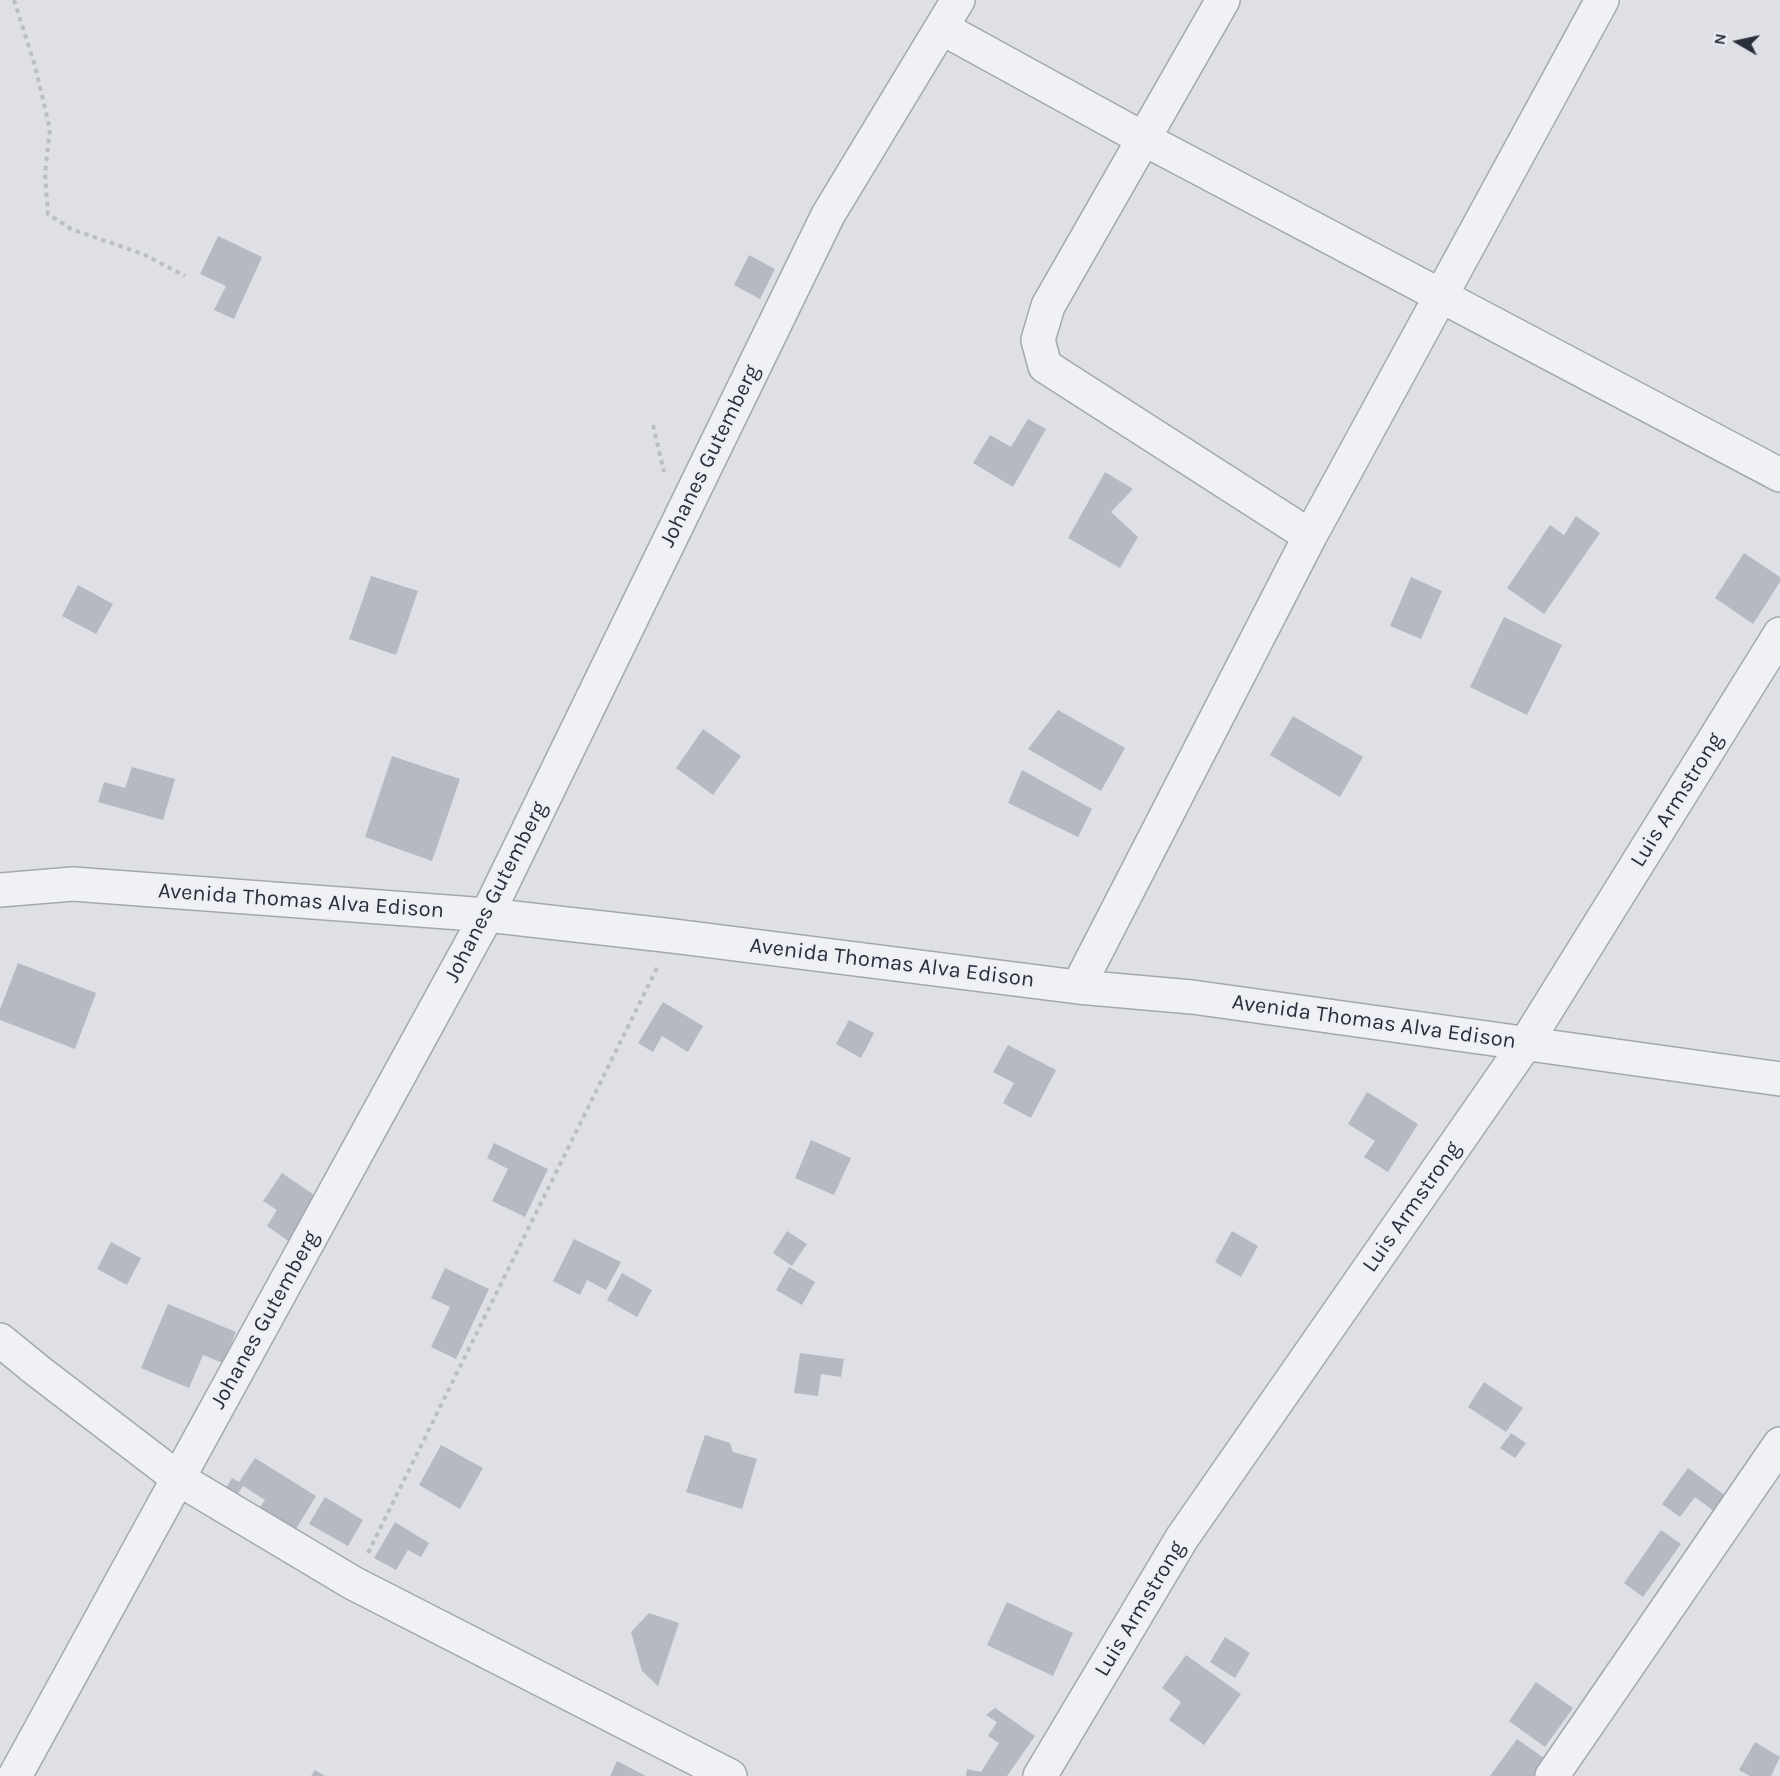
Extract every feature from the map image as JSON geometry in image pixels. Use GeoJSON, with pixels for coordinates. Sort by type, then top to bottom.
{"type":"FeatureCollection","features":[{"type":"Feature","properties":{"kind":"street","name":"Johanes Gutemberg"},"geometry":{"type":"LineString","coordinates":[[15,1776],[180,1479],[487,915],[828,215],[958,0]]}},
{"type":"Feature","properties":{"kind":"street"},"geometry":{"type":"LineString","coordinates":[[1222,0],[1048,306],[1038,340],[1044,366],[1310,536]]}},
{"type":"Feature","properties":{"kind":"street"},"geometry":{"type":"LineString","coordinates":[[1078,987],[1310,536],[1602,0]]}},
{"type":"Feature","properties":{"kind":"street"},"geometry":{"type":"LineString","coordinates":[[942,28],[1144,139],[1780,475]]}},
{"type":"Feature","properties":{"kind":"street","name":"Luis Armstrong"},"geometry":{"type":"LineString","coordinates":[[1040,1776],[1182,1538],[1526,1043],[1780,634]]}},
{"type":"Feature","properties":{"kind":"street","name":"Avenida Thomas Alva Edison"},"geometry":{"type":"LineString","coordinates":[[0,890],[73,884],[487,915],[1078,987],[1192,997],[1780,1079]]}},
{"type":"Feature","properties":{"kind":"street"},"geometry":{"type":"LineString","coordinates":[[0,1340],[180,1479],[353,1583],[730,1776]]}},
{"type":"Feature","properties":{"kind":"street"},"geometry":{"type":"LineString","coordinates":[[1552,1776],[1780,1444]]}},
{"type":"Feature","properties":{"kind":"path"},"geometry":{"type":"LineString","coordinates":[[14,0],[35,66],[50,129],[45,174],[48,214],[71,229],[143,254],[185,276]]}},
{"type":"Feature","properties":{"kind":"path"},"geometry":{"type":"LineString","coordinates":[[353,1583],[673,936]]}},
{"type":"Feature","properties":{"kind":"building"},"geometry":{"type":"Polygon","coordinates":[[[218,236],[262,257],[234,319],[214,310],[226,286],[200,274],[218,236]]]}},
{"type":"Feature","properties":{"kind":"building"},"geometry":{"type":"Polygon","coordinates":[[[749,255],[775,269],[760,299],[734,285],[749,255]]]}},
{"type":"Feature","properties":{"kind":"building"},"geometry":{"type":"Polygon","coordinates":[[[1028,419],[1046,429],[1013,487],[973,463],[990,435],[1011,447],[1028,419]]]}},
{"type":"Feature","properties":{"kind":"building"},"geometry":{"type":"Polygon","coordinates":[[[1105,472],[1133,489],[1111,512],[1138,537],[1120,568],[1068,538],[1105,472]]]}},
{"type":"Feature","properties":{"kind":"building"},"geometry":{"type":"Polygon","coordinates":[[[1576,516],[1600,533],[1544,614],[1507,588],[1550,525],[1564,535],[1576,516]]]}},
{"type":"Feature","properties":{"kind":"building"},"geometry":{"type":"Polygon","coordinates":[[[1744,553],[1780,577],[1780,582],[1753,624],[1715,598],[1744,553]]]}},
{"type":"Feature","properties":{"kind":"building"},"geometry":{"type":"Polygon","coordinates":[[[371,576],[418,591],[396,655],[349,639],[371,576]]]}},
{"type":"Feature","properties":{"kind":"building"},"geometry":{"type":"Polygon","coordinates":[[[1411,577],[1442,591],[1421,639],[1390,626],[1411,577]]]}},
{"type":"Feature","properties":{"kind":"building"},"geometry":{"type":"Polygon","coordinates":[[[78,585],[113,604],[96,634],[62,616],[78,585]]]}},
{"type":"Feature","properties":{"kind":"building"},"geometry":{"type":"Polygon","coordinates":[[[1504,617],[1562,645],[1527,715],[1470,687],[1504,617]]]}},
{"type":"Feature","properties":{"kind":"building"},"geometry":{"type":"Polygon","coordinates":[[[1058,710],[1125,748],[1101,791],[1028,749],[1058,710]]]}},
{"type":"Feature","properties":{"kind":"building"},"geometry":{"type":"Polygon","coordinates":[[[1293,716],[1363,757],[1340,797],[1270,755],[1293,716]]]}},
{"type":"Feature","properties":{"kind":"building"},"geometry":{"type":"Polygon","coordinates":[[[703,729],[741,756],[713,795],[676,768],[703,729]]]}},
{"type":"Feature","properties":{"kind":"building"},"geometry":{"type":"Polygon","coordinates":[[[392,756],[460,779],[432,861],[365,837],[392,756]]]}},
{"type":"Feature","properties":{"kind":"building"},"geometry":{"type":"Polygon","coordinates":[[[132,767],[175,779],[163,820],[98,802],[104,782],[125,788],[132,767]]]}},
{"type":"Feature","properties":{"kind":"building"},"geometry":{"type":"Polygon","coordinates":[[[1022,770],[1092,809],[1078,837],[1008,803],[1022,770]]]}},
{"type":"Feature","properties":{"kind":"building"},"geometry":{"type":"Polygon","coordinates":[[[18,963],[96,993],[75,1049],[0,1020],[0,1009],[18,963]]]}},
{"type":"Feature","properties":{"kind":"building"},"geometry":{"type":"Polygon","coordinates":[[[663,1002],[703,1026],[688,1052],[662,1036],[653,1052],[638,1043],[663,1002]]]}},
{"type":"Feature","properties":{"kind":"building"},"geometry":{"type":"Polygon","coordinates":[[[849,1020],[874,1033],[861,1058],[836,1044],[849,1020]]]}},
{"type":"Feature","properties":{"kind":"building"},"geometry":{"type":"Polygon","coordinates":[[[1008,1045],[1056,1070],[1031,1118],[1003,1103],[1014,1083],[993,1072],[1008,1045]]]}},
{"type":"Feature","properties":{"kind":"building"},"geometry":{"type":"Polygon","coordinates":[[[1367,1092],[1418,1124],[1388,1172],[1364,1157],[1375,1141],[1348,1124],[1367,1092]]]}},
{"type":"Feature","properties":{"kind":"building"},"geometry":{"type":"Polygon","coordinates":[[[811,1140],[851,1158],[834,1195],[795,1178],[811,1140]]]}},
{"type":"Feature","properties":{"kind":"building"},"geometry":{"type":"Polygon","coordinates":[[[494,1143],[548,1169],[525,1217],[492,1201],[508,1169],[487,1158],[494,1143]]]}},
{"type":"Feature","properties":{"kind":"building"},"geometry":{"type":"Polygon","coordinates":[[[282,1173],[323,1201],[294,1245],[267,1226],[277,1210],[263,1201],[282,1173]]]}},
{"type":"Feature","properties":{"kind":"building"},"geometry":{"type":"Polygon","coordinates":[[[787,1231],[807,1244],[792,1266],[773,1253],[787,1231]]]}},
{"type":"Feature","properties":{"kind":"building"},"geometry":{"type":"Polygon","coordinates":[[[1232,1231],[1258,1246],[1241,1277],[1215,1262],[1232,1231]]]}},
{"type":"Feature","properties":{"kind":"building"},"geometry":{"type":"Polygon","coordinates":[[[574,1239],[621,1262],[606,1290],[587,1280],[580,1295],[553,1281],[574,1239]]]}},
{"type":"Feature","properties":{"kind":"building"},"geometry":{"type":"Polygon","coordinates":[[[111,1242],[141,1258],[127,1285],[97,1269],[111,1242]]]}},
{"type":"Feature","properties":{"kind":"building"},"geometry":{"type":"Polygon","coordinates":[[[789,1267],[815,1282],[802,1305],[776,1290],[789,1267]]]}},
{"type":"Feature","properties":{"kind":"building"},"geometry":{"type":"Polygon","coordinates":[[[445,1268],[489,1289],[456,1359],[431,1347],[450,1307],[431,1298],[445,1268]]]}},
{"type":"Feature","properties":{"kind":"building"},"geometry":{"type":"Polygon","coordinates":[[[622,1273],[652,1290],[637,1317],[607,1300],[622,1273]]]}},
{"type":"Feature","properties":{"kind":"building"},"geometry":{"type":"Polygon","coordinates":[[[168,1304],[236,1332],[223,1363],[203,1355],[189,1388],[141,1368],[168,1304]]]}},
{"type":"Feature","properties":{"kind":"building"},"geometry":{"type":"Polygon","coordinates":[[[800,1353],[844,1359],[841,1377],[821,1374],[818,1396],[794,1393],[800,1353]]]}},
{"type":"Feature","properties":{"kind":"building"},"geometry":{"type":"Polygon","coordinates":[[[1484,1382],[1523,1408],[1506,1432],[1468,1407],[1484,1382]]]}},
{"type":"Feature","properties":{"kind":"building"},"geometry":{"type":"Polygon","coordinates":[[[1511,1433],[1526,1443],[1515,1458],[1500,1448],[1511,1433]]]}},
{"type":"Feature","properties":{"kind":"building"},"geometry":{"type":"Polygon","coordinates":[[[705,1435],[730,1443],[733,1452],[757,1459],[742,1509],[686,1492],[705,1435]]]}},
{"type":"Feature","properties":{"kind":"building"},"geometry":{"type":"Polygon","coordinates":[[[441,1445],[483,1468],[460,1509],[419,1485],[441,1445]]]}},
{"type":"Feature","properties":{"kind":"building"},"geometry":{"type":"Polygon","coordinates":[[[255,1458],[316,1496],[296,1529],[260,1507],[265,1500],[243,1486],[236,1497],[225,1490],[232,1478],[239,1482],[255,1458]]]}},
{"type":"Feature","properties":{"kind":"building"},"geometry":{"type":"Polygon","coordinates":[[[1688,1468],[1726,1496],[1715,1512],[1695,1497],[1680,1517],[1662,1504],[1688,1468]]]}},
{"type":"Feature","properties":{"kind":"building"},"geometry":{"type":"Polygon","coordinates":[[[325,1497],[363,1520],[348,1546],[309,1524],[325,1497]]]}},
{"type":"Feature","properties":{"kind":"building"},"geometry":{"type":"Polygon","coordinates":[[[395,1522],[429,1543],[421,1557],[408,1550],[396,1570],[374,1558],[395,1522]]]}},
{"type":"Feature","properties":{"kind":"building"},"geometry":{"type":"Polygon","coordinates":[[[1661,1530],[1681,1544],[1643,1597],[1624,1583],[1661,1530]]]}},
{"type":"Feature","properties":{"kind":"building"},"geometry":{"type":"Polygon","coordinates":[[[1007,1602],[1073,1633],[1053,1676],[987,1645],[1007,1602]]]}},
{"type":"Feature","properties":{"kind":"building"},"geometry":{"type":"Polygon","coordinates":[[[649,1613],[679,1623],[658,1686],[642,1671],[631,1632],[649,1613]]]}},
{"type":"Feature","properties":{"kind":"building"},"geometry":{"type":"Polygon","coordinates":[[[1225,1637],[1250,1653],[1235,1678],[1210,1662],[1225,1637]]]}},
{"type":"Feature","properties":{"kind":"building"},"geometry":{"type":"Polygon","coordinates":[[[1186,1655],[1241,1694],[1204,1745],[1169,1720],[1181,1702],[1162,1688],[1186,1655]]]}},
{"type":"Feature","properties":{"kind":"building"},"geometry":{"type":"Polygon","coordinates":[[[1536,1682],[1573,1708],[1545,1747],[1509,1721],[1536,1682]]]}},
{"type":"Feature","properties":{"kind":"building"},"geometry":{"type":"Polygon","coordinates":[[[995,1708],[1035,1736],[1007,1776],[966,1776],[967,1769],[981,1772],[999,1743],[988,1736],[997,1722],[986,1715],[995,1708]]]}},
{"type":"Feature","properties":{"kind":"building"},"geometry":{"type":"Polygon","coordinates":[[[1517,1739],[1551,1763],[1542,1776],[1490,1776],[1517,1739]]]}},
{"type":"Feature","properties":{"kind":"building"},"geometry":{"type":"Polygon","coordinates":[[[1755,1742],[1780,1757],[1771,1776],[1750,1776],[1739,1770],[1755,1742]]]}},
{"type":"Feature","properties":{"kind":"building"},"geometry":{"type":"Polygon","coordinates":[[[617,1761],[646,1776],[610,1776],[617,1761]]]}},
{"type":"Feature","properties":{"kind":"building"},"geometry":{"type":"Polygon","coordinates":[[[315,1770],[325,1776],[311,1776],[315,1770]]]}}]}
